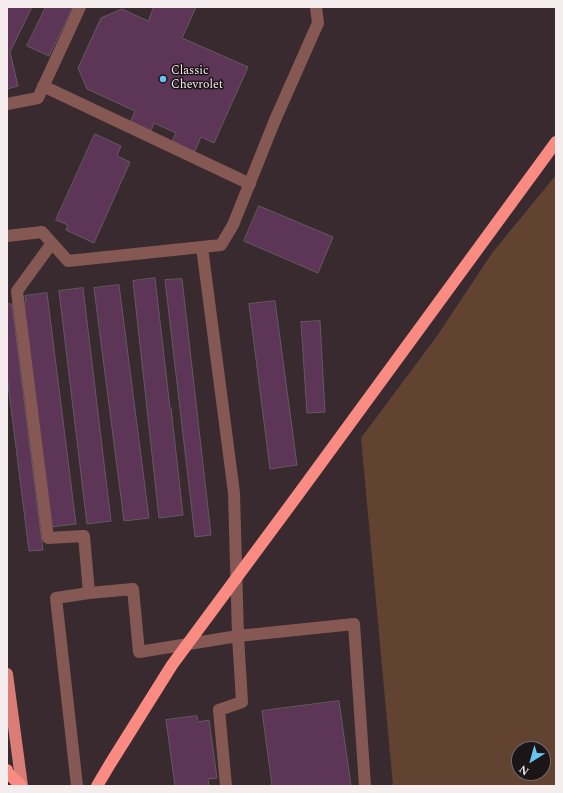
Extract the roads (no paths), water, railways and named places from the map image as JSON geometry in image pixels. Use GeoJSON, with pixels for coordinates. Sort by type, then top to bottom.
{"type":"FeatureCollection","features":[{"type":"Feature","properties":{"kind":"highway"},"geometry":{"type":"LineString","coordinates":[[97,786],[172,665],[556,142]]}},
{"type":"Feature","properties":{"kind":"highway"},"geometry":{"type":"LineString","coordinates":[[7,770],[7,772],[22,786]]}},
{"type":"Feature","properties":{"kind":"main road"},"geometry":{"type":"LineString","coordinates":[[7,674],[22,786]]}},
{"type":"Feature","properties":{"kind":"lane"},"geometry":{"type":"LineString","coordinates":[[7,104],[38,98],[80,7]]}},
{"type":"Feature","properties":{"kind":"lane"},"geometry":{"type":"LineString","coordinates":[[7,236],[42,232],[68,261],[221,245],[233,225],[275,120],[318,23],[316,7]]}},
{"type":"Feature","properties":{"kind":"lane"},"geometry":{"type":"LineString","coordinates":[[43,86],[250,184]]}},
{"type":"Feature","properties":{"kind":"lane"},"geometry":{"type":"LineString","coordinates":[[52,244],[17,291],[48,538],[84,536],[89,593]]}},
{"type":"Feature","properties":{"kind":"lane"},"geometry":{"type":"LineString","coordinates":[[202,247],[234,493],[238,636],[242,702],[219,710],[226,786]]}},
{"type":"Feature","properties":{"kind":"lane"},"geometry":{"type":"LineString","coordinates":[[77,786],[56,598],[133,589],[140,652],[238,636],[354,624],[364,786]]}},
{"type":"Feature","properties":{"kind":"place","name":"Classic Chevrolet"},"geometry":{"type":"Point","coordinates":[163,79]}}]}
